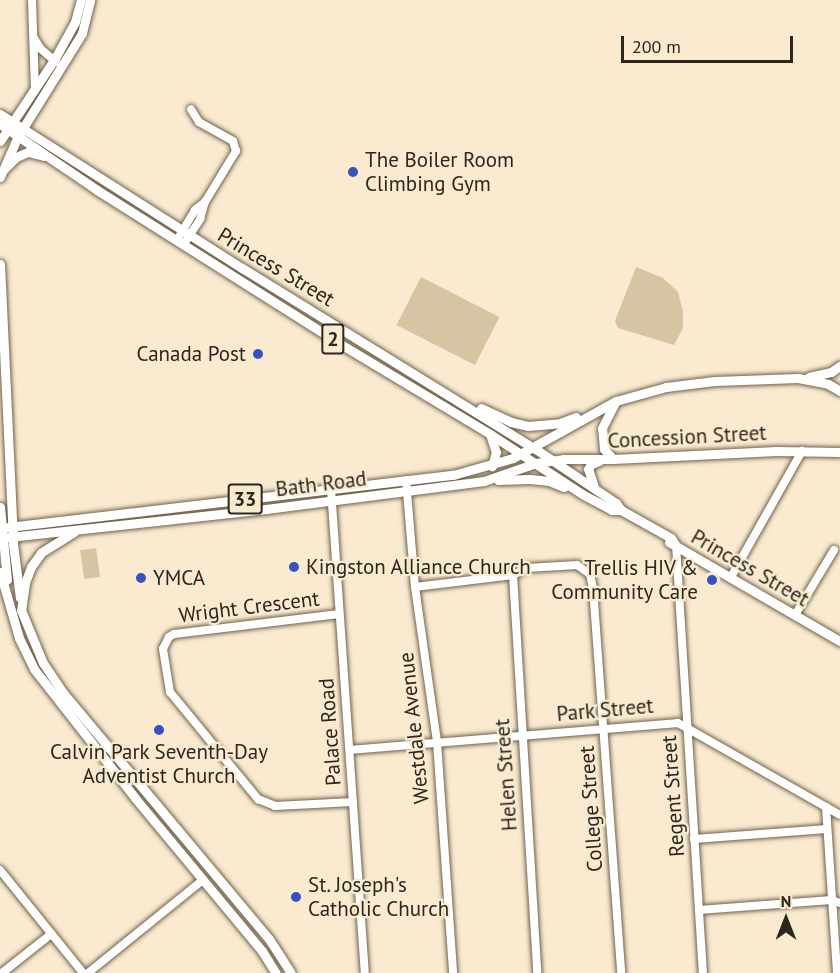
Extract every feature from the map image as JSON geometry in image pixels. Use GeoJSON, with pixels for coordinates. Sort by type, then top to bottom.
{"type":"FeatureCollection","features":[{"type":"Feature","properties":{"kind":"main road"},"geometry":{"type":"LineString","coordinates":[[0,175],[20,132],[58,63],[75,22],[81,0]]}},
{"type":"Feature","properties":{"kind":"main road"},"geometry":{"type":"LineString","coordinates":[[0,141],[7,125],[82,33],[90,0]]}},
{"type":"Feature","properties":{"kind":"main road","name":"Princess Street"},"geometry":{"type":"LineString","coordinates":[[0,114],[7,125],[187,233],[553,460],[616,503],[621,510],[656,532],[659,538],[675,544],[840,641]]}},
{"type":"Feature","properties":{"kind":"main road","name":"Princess Street"},"geometry":{"type":"LineString","coordinates":[[20,132],[50,157],[338,342],[490,434],[582,495],[612,510],[621,510]]}},
{"type":"Feature","properties":{"kind":"main road"},"geometry":{"type":"LineString","coordinates":[[0,175],[16,157],[28,152],[50,157]]}},
{"type":"Feature","properties":{"kind":"main road"},"geometry":{"type":"LineString","coordinates":[[0,264],[3,380],[13,537],[21,610],[43,663],[64,694],[228,889],[268,939],[291,973]]}},
{"type":"Feature","properties":{"kind":"main road"},"geometry":{"type":"LineString","coordinates":[[798,378],[826,374],[840,366]]}},
{"type":"Feature","properties":{"kind":"main road","name":"Concession Street"},"geometry":{"type":"LineString","coordinates":[[534,448],[616,400],[666,387],[696,382],[798,378],[828,384],[840,391]]}},
{"type":"Feature","properties":{"kind":"main road"},"geometry":{"type":"LineString","coordinates":[[451,395],[511,422],[528,426],[560,423],[594,412]]}},
{"type":"Feature","properties":{"kind":"main road"},"geometry":{"type":"LineString","coordinates":[[594,488],[588,469],[591,464],[608,459],[604,449],[602,428],[616,400]]}},
{"type":"Feature","properties":{"kind":"main road"},"geometry":{"type":"LineString","coordinates":[[490,434],[496,452],[492,466]]}},
{"type":"Feature","properties":{"kind":"main road","name":"Bath Road"},"geometry":{"type":"LineString","coordinates":[[1,533],[13,537],[332,500],[492,466],[534,448]]}},
{"type":"Feature","properties":{"kind":"main road","name":"Concession Street"},"geometry":{"type":"LineString","coordinates":[[536,464],[553,460],[802,451],[840,452]]}},
{"type":"Feature","properties":{"kind":"main road","name":"Bath Road"},"geometry":{"type":"LineString","coordinates":[[1,533],[13,526],[331,489],[484,481],[536,464]]}},
{"type":"Feature","properties":{"kind":"main road"},"geometry":{"type":"LineString","coordinates":[[484,481],[519,479],[549,481],[582,495]]}},
{"type":"Feature","properties":{"kind":"main road"},"geometry":{"type":"LineString","coordinates":[[0,507],[10,606]]}},
{"type":"Feature","properties":{"kind":"main road"},"geometry":{"type":"LineString","coordinates":[[21,610],[31,567],[41,553],[60,539],[82,529]]}},
{"type":"Feature","properties":{"kind":"main road"},"geometry":{"type":"LineString","coordinates":[[0,572],[19,638],[34,669],[262,951],[276,973]]}},
{"type":"Feature","properties":{"kind":"main road"},"geometry":{"type":"LineString","coordinates":[[201,857],[203,880]]}},
{"type":"Feature","properties":{"kind":"main road"},"geometry":{"type":"LineString","coordinates":[[203,880],[214,880],[228,889]]}},
{"type":"Feature","properties":{"kind":"street"},"geometry":{"type":"LineString","coordinates":[[32,0],[35,90]]}},
{"type":"Feature","properties":{"kind":"street"},"geometry":{"type":"LineString","coordinates":[[33,36],[41,49],[58,63]]}},
{"type":"Feature","properties":{"kind":"street"},"geometry":{"type":"LineString","coordinates":[[181,242],[200,219],[205,202],[237,146],[200,122],[191,110]]}},
{"type":"Feature","properties":{"kind":"street"},"geometry":{"type":"LineString","coordinates":[[731,577],[802,451]]}},
{"type":"Feature","properties":{"kind":"street","name":"Westdale Avenue"},"geometry":{"type":"LineString","coordinates":[[407,485],[416,587],[437,742],[453,973]]}},
{"type":"Feature","properties":{"kind":"street","name":"Palace Road"},"geometry":{"type":"LineString","coordinates":[[331,489],[365,973]]}},
{"type":"Feature","properties":{"kind":"street","name":"Regent Street"},"geometry":{"type":"LineString","coordinates":[[675,544],[703,973]]}},
{"type":"Feature","properties":{"kind":"street"},"geometry":{"type":"LineString","coordinates":[[795,615],[834,550]]}},
{"type":"Feature","properties":{"kind":"street","name":"College Street"},"geometry":{"type":"LineString","coordinates":[[513,575],[527,568],[572,565],[587,571],[593,583],[621,973]]}},
{"type":"Feature","properties":{"kind":"street"},"geometry":{"type":"LineString","coordinates":[[416,587],[513,575]]}},
{"type":"Feature","properties":{"kind":"street","name":"Helen Street"},"geometry":{"type":"LineString","coordinates":[[513,575],[537,973]]}},
{"type":"Feature","properties":{"kind":"street","name":"Wright Crescent"},"geometry":{"type":"LineString","coordinates":[[339,614],[183,632],[169,637],[163,649],[170,692],[258,799],[275,806],[353,802]]}},
{"type":"Feature","properties":{"kind":"street","name":"Park Street"},"geometry":{"type":"LineString","coordinates":[[350,750],[666,723],[686,727],[840,815]]}},
{"type":"Feature","properties":{"kind":"street"},"geometry":{"type":"LineString","coordinates":[[826,807],[836,902],[837,973]]}},
{"type":"Feature","properties":{"kind":"street"},"geometry":{"type":"LineString","coordinates":[[694,839],[827,830]]}},
{"type":"Feature","properties":{"kind":"street"},"geometry":{"type":"LineString","coordinates":[[0,870],[51,934],[86,973],[203,880]]}},
{"type":"Feature","properties":{"kind":"street"},"geometry":{"type":"LineString","coordinates":[[699,910],[836,902]]}},
{"type":"Feature","properties":{"kind":"street"},"geometry":{"type":"LineString","coordinates":[[2,973],[51,934]]}},
{"type":"Feature","properties":{"kind":"shaded area"},"geometry":{"type":"Polygon","coordinates":[[[636,267],[663,278],[678,292],[683,311],[683,328],[674,345],[618,328],[615,321],[636,267]]]}},
{"type":"Feature","properties":{"kind":"shaded area"},"geometry":{"type":"Polygon","coordinates":[[[421,277],[499,317],[475,365],[396,325],[421,277]]]}},
{"type":"Feature","properties":{"kind":"shaded area"},"geometry":{"type":"Polygon","coordinates":[[[96,548],[100,577],[84,579],[80,550],[96,548]]]}},
{"type":"Feature","properties":{"kind":"place","name":"The Boiler Room Climbing Gym"},"geometry":{"type":"Point","coordinates":[353,172]}},
{"type":"Feature","properties":{"kind":"place","name":"Canada Post"},"geometry":{"type":"Point","coordinates":[258,354]}},
{"type":"Feature","properties":{"kind":"place","name":"Kingston Alliance Church"},"geometry":{"type":"Point","coordinates":[294,567]}},
{"type":"Feature","properties":{"kind":"place","name":"YMCA"},"geometry":{"type":"Point","coordinates":[141,578]}},
{"type":"Feature","properties":{"kind":"place","name":"Trellis HIV & Community Care"},"geometry":{"type":"Point","coordinates":[712,580]}},
{"type":"Feature","properties":{"kind":"place","name":"Calvin Park Seventh-Day Adventist Church"},"geometry":{"type":"Point","coordinates":[159,730]}},
{"type":"Feature","properties":{"kind":"place","name":"St. Joseph's Catholic Church"},"geometry":{"type":"Point","coordinates":[296,897]}}]}
